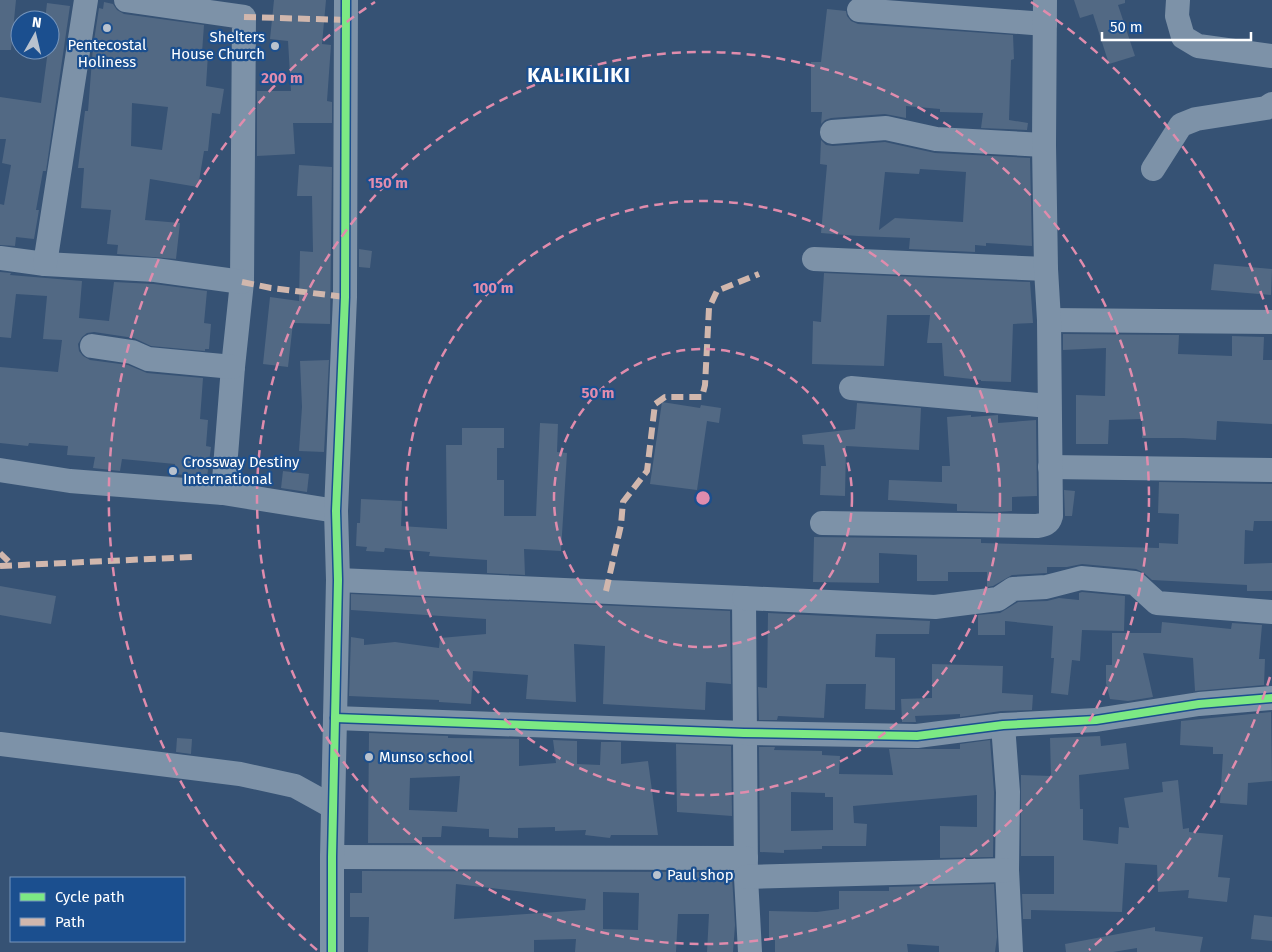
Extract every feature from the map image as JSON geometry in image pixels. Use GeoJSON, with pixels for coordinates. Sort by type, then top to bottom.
{"type":"FeatureCollection","features":[{"type":"Feature","properties":{"kind":"street"},"geometry":{"type":"LineString","coordinates":[[45,264],[86,0]]}},
{"type":"Feature","properties":{"kind":"street"},"geometry":{"type":"LineString","coordinates":[[126,0],[223,7],[244,17],[242,282],[223,494]]}},
{"type":"Feature","properties":{"kind":"street"},"geometry":{"type":"LineString","coordinates":[[332,952],[332,857],[338,580],[336,511],[346,297],[346,0]]}},
{"type":"Feature","properties":{"kind":"street"},"geometry":{"type":"LineString","coordinates":[[822,523],[1037,526],[1045,525],[1049,521],[1051,516],[1049,320],[1046,269],[1044,146],[1045,0]]}},
{"type":"Feature","properties":{"kind":"street"},"geometry":{"type":"LineString","coordinates":[[1178,0],[1177,16],[1183,37],[1198,46],[1272,56]]}},
{"type":"Feature","properties":{"kind":"street"},"geometry":{"type":"LineString","coordinates":[[859,10],[1045,24]]}},
{"type":"Feature","properties":{"kind":"street"},"geometry":{"type":"LineString","coordinates":[[1153,169],[1181,125],[1196,119],[1266,108],[1272,104]]}},
{"type":"Feature","properties":{"kind":"street"},"geometry":{"type":"LineString","coordinates":[[832,132],[886,128],[936,139],[1044,146]]}},
{"type":"Feature","properties":{"kind":"street"},"geometry":{"type":"LineString","coordinates":[[0,258],[45,264],[155,270],[242,282]]}},
{"type":"Feature","properties":{"kind":"street"},"geometry":{"type":"LineString","coordinates":[[814,259],[1046,269]]}},
{"type":"Feature","properties":{"kind":"street"},"geometry":{"type":"LineString","coordinates":[[1049,320],[1272,322]]}},
{"type":"Feature","properties":{"kind":"street"},"geometry":{"type":"LineString","coordinates":[[92,346],[132,352],[148,359],[233,367]]}},
{"type":"Feature","properties":{"kind":"street"},"geometry":{"type":"LineString","coordinates":[[851,388],[1049,406]]}},
{"type":"Feature","properties":{"kind":"street"},"geometry":{"type":"LineString","coordinates":[[1050,467],[1272,470]]}},
{"type":"Feature","properties":{"kind":"street"},"geometry":{"type":"LineString","coordinates":[[0,470],[70,481],[223,494],[336,511]]}},
{"type":"Feature","properties":{"kind":"street"},"geometry":{"type":"LineString","coordinates":[[338,580],[935,607],[998,599],[1013,589],[1046,587],[1081,578],[1135,583],[1157,603],[1272,612]]}},
{"type":"Feature","properties":{"kind":"street"},"geometry":{"type":"LineString","coordinates":[[744,598],[746,867],[750,952]]}},
{"type":"Feature","properties":{"kind":"street"},"geometry":{"type":"LineString","coordinates":[[335,718],[744,733],[917,736],[1003,725],[1096,720],[1199,704],[1272,698]]}},
{"type":"Feature","properties":{"kind":"street"},"geometry":{"type":"LineString","coordinates":[[1003,725],[1008,792],[1007,870],[1011,952]]}},
{"type":"Feature","properties":{"kind":"street"},"geometry":{"type":"LineString","coordinates":[[0,744],[240,774],[295,786],[333,807]]}},
{"type":"Feature","properties":{"kind":"street"},"geometry":{"type":"LineString","coordinates":[[332,857],[746,867],[1007,870]]}},
{"type":"Feature","properties":{"kind":"building"},"geometry":{"type":"Polygon","coordinates":[[[0,0],[16,0],[15,10],[10,10],[10,50],[0,50],[0,0]]]}},
{"type":"Feature","properties":{"kind":"building"},"geometry":{"type":"Polygon","coordinates":[[[274,0],[326,0],[322,44],[331,45],[327,101],[332,102],[332,123],[293,123],[295,154],[257,156],[257,91],[291,91],[288,41],[270,39],[274,0]]]}},
{"type":"Feature","properties":{"kind":"building"},"geometry":{"type":"Polygon","coordinates":[[[1074,0],[1125,0],[1125,3],[1118,5],[1135,56],[1109,64],[1093,14],[1080,18],[1074,0]]]}},
{"type":"Feature","properties":{"kind":"building"},"geometry":{"type":"Polygon","coordinates":[[[104,2],[113,4],[117,10],[124,14],[204,25],[202,53],[208,54],[206,86],[224,89],[220,114],[212,113],[208,151],[204,151],[198,187],[150,179],[145,220],[180,223],[176,259],[117,254],[118,245],[107,244],[111,210],[81,208],[84,168],[78,168],[85,111],[88,111],[93,47],[99,8],[103,9],[104,2]],[[132,103],[131,146],[162,150],[168,107],[132,103]]]}},
{"type":"Feature","properties":{"kind":"building"},"geometry":{"type":"Polygon","coordinates":[[[47,3],[70,6],[46,171],[43,171],[36,210],[39,210],[34,239],[16,237],[15,246],[0,245],[0,204],[4,205],[11,165],[2,163],[6,139],[0,139],[0,97],[41,103],[47,60],[60,60],[60,10],[46,10],[47,3]]]}},
{"type":"Feature","properties":{"kind":"building"},"geometry":{"type":"Polygon","coordinates":[[[827,9],[846,11],[851,21],[858,24],[1013,35],[1014,59],[1011,60],[1009,120],[1028,123],[1027,130],[981,128],[983,113],[940,112],[940,109],[906,106],[906,118],[885,114],[831,118],[821,124],[822,112],[811,112],[811,62],[821,62],[827,9]]]}},
{"type":"Feature","properties":{"kind":"building"},"geometry":{"type":"Polygon","coordinates":[[[821,140],[826,145],[833,146],[885,142],[935,153],[1030,158],[1032,246],[986,243],[986,246],[975,245],[975,252],[909,249],[910,238],[821,233],[827,165],[820,164],[821,140]],[[920,169],[919,174],[885,172],[879,230],[895,218],[963,222],[966,172],[920,169]]]}},
{"type":"Feature","properties":{"kind":"building"},"geometry":{"type":"Polygon","coordinates":[[[299,165],[332,167],[330,324],[293,323],[288,367],[263,364],[270,297],[299,301],[300,251],[313,252],[312,196],[297,196],[299,165]]]}},
{"type":"Feature","properties":{"kind":"building"},"geometry":{"type":"Polygon","coordinates":[[[359,249],[372,251],[370,268],[359,267],[359,249]]]}},
{"type":"Feature","properties":{"kind":"building"},"geometry":{"type":"Polygon","coordinates":[[[1214,264],[1272,269],[1271,295],[1211,290],[1214,264]]]}},
{"type":"Feature","properties":{"kind":"building"},"geometry":{"type":"Polygon","coordinates":[[[0,272],[11,273],[10,275],[82,281],[79,318],[109,321],[114,282],[154,284],[207,291],[204,323],[211,324],[209,349],[205,349],[205,351],[151,346],[134,338],[94,332],[87,333],[78,344],[79,351],[90,360],[128,365],[147,373],[203,378],[200,419],[208,420],[206,446],[211,447],[207,477],[174,474],[175,464],[122,459],[120,471],[93,468],[95,457],[67,455],[68,446],[29,443],[28,446],[0,443],[0,367],[58,372],[62,340],[43,339],[47,296],[16,294],[11,338],[0,337],[0,272]]]}},
{"type":"Feature","properties":{"kind":"building"},"geometry":{"type":"Polygon","coordinates":[[[824,273],[1030,282],[1033,323],[1013,324],[1011,382],[981,381],[944,376],[942,343],[927,343],[930,315],[887,315],[884,366],[812,364],[813,321],[821,322],[824,273]]]}},
{"type":"Feature","properties":{"kind":"building"},"geometry":{"type":"Polygon","coordinates":[[[1063,334],[1179,335],[1178,354],[1232,356],[1232,336],[1264,337],[1263,360],[1272,360],[1272,424],[1217,421],[1216,440],[1142,438],[1142,419],[1109,420],[1108,444],[1076,444],[1076,395],[1105,396],[1106,348],[1063,350],[1063,334]]]}},
{"type":"Feature","properties":{"kind":"building"},"geometry":{"type":"Polygon","coordinates":[[[329,360],[324,452],[299,451],[302,407],[300,361],[329,360]]]}},
{"type":"Feature","properties":{"kind":"building"},"geometry":{"type":"Polygon","coordinates":[[[662,402],[700,408],[701,405],[721,408],[719,423],[707,421],[697,490],[650,484],[662,402]]]}},
{"type":"Feature","properties":{"kind":"building"},"geometry":{"type":"Polygon","coordinates":[[[857,403],[921,408],[919,450],[846,446],[845,496],[820,495],[821,466],[826,466],[824,445],[803,444],[802,435],[855,429],[857,403]]]}},
{"type":"Feature","properties":{"kind":"building"},"geometry":{"type":"Polygon","coordinates":[[[971,415],[971,417],[998,415],[998,423],[1036,420],[1037,496],[1012,497],[1012,511],[996,512],[957,511],[957,504],[888,500],[889,480],[942,482],[942,466],[950,466],[947,417],[971,415]]]}},
{"type":"Feature","properties":{"kind":"building"},"geometry":{"type":"Polygon","coordinates":[[[540,423],[558,424],[557,452],[567,453],[561,551],[524,549],[525,575],[487,573],[487,560],[429,556],[430,552],[385,548],[384,552],[366,551],[367,547],[356,546],[357,523],[360,523],[361,499],[402,501],[401,526],[447,529],[446,445],[462,445],[462,428],[504,428],[504,448],[497,448],[497,480],[504,480],[504,516],[536,516],[540,423]]]}},
{"type":"Feature","properties":{"kind":"building"},"geometry":{"type":"Polygon","coordinates":[[[283,471],[309,474],[307,492],[281,488],[283,471]]]}},
{"type":"Feature","properties":{"kind":"building"},"geometry":{"type":"Polygon","coordinates":[[[1159,482],[1272,484],[1272,521],[1254,521],[1253,531],[1245,530],[1244,564],[1272,563],[1272,591],[1247,591],[1247,585],[1152,580],[1136,569],[1082,564],[1067,567],[1047,567],[1047,573],[1012,575],[993,586],[987,587],[987,572],[948,572],[948,581],[917,581],[917,555],[879,553],[879,583],[813,582],[814,537],[981,539],[981,543],[1159,548],[1159,543],[1178,544],[1179,514],[1158,513],[1159,482]]]}},
{"type":"Feature","properties":{"kind":"building"},"geometry":{"type":"Polygon","coordinates":[[[1064,490],[1075,491],[1072,516],[1065,516],[1064,490]]]}},
{"type":"Feature","properties":{"kind":"building"},"geometry":{"type":"Polygon","coordinates":[[[0,586],[56,596],[51,624],[0,615],[0,586]]]}},
{"type":"Feature","properties":{"kind":"building"},"geometry":{"type":"Polygon","coordinates":[[[1079,593],[1125,596],[1124,631],[1082,630],[1080,661],[1072,660],[1068,695],[1051,693],[1054,658],[1051,658],[1053,626],[1005,621],[1005,635],[978,635],[978,615],[1000,613],[1018,602],[1047,601],[1059,598],[1079,600],[1079,593]]]}},
{"type":"Feature","properties":{"kind":"building"},"geometry":{"type":"Polygon","coordinates":[[[351,594],[730,611],[731,684],[706,682],[705,710],[603,704],[605,646],[574,644],[576,702],[526,699],[528,675],[473,671],[471,704],[439,702],[439,700],[349,696],[351,637],[364,639],[364,645],[395,642],[439,648],[440,638],[486,634],[486,619],[351,610],[351,594]]]}},
{"type":"Feature","properties":{"kind":"building"},"geometry":{"type":"Polygon","coordinates":[[[768,613],[930,621],[929,634],[876,634],[875,657],[895,658],[895,710],[865,709],[866,684],[826,684],[824,718],[778,716],[777,720],[759,720],[758,687],[767,688],[768,613]]]}},
{"type":"Feature","properties":{"kind":"building"},"geometry":{"type":"Polygon","coordinates":[[[1162,622],[1231,629],[1232,623],[1262,625],[1259,659],[1265,659],[1264,685],[1195,691],[1193,658],[1143,653],[1153,697],[1128,701],[1110,699],[1106,683],[1106,665],[1112,665],[1112,633],[1161,633],[1162,622]]]}},
{"type":"Feature","properties":{"kind":"building"},"geometry":{"type":"Polygon","coordinates":[[[932,664],[1003,666],[1002,693],[1033,695],[1032,710],[1001,711],[960,717],[960,714],[915,716],[916,722],[902,722],[901,699],[932,698],[932,664]]]}},
{"type":"Feature","properties":{"kind":"building"},"geometry":{"type":"Polygon","coordinates":[[[1271,712],[1272,781],[1248,783],[1247,805],[1220,803],[1223,754],[1213,754],[1213,747],[1180,745],[1181,721],[1271,712]]]}},
{"type":"Feature","properties":{"kind":"building"},"geometry":{"type":"Polygon","coordinates":[[[369,733],[448,736],[448,738],[519,739],[519,766],[556,763],[553,740],[577,741],[577,764],[600,765],[601,742],[621,742],[621,764],[648,761],[658,835],[611,835],[610,838],[585,835],[586,830],[555,831],[555,827],[518,828],[518,838],[489,837],[489,829],[442,826],[441,837],[422,837],[422,843],[368,843],[369,733]],[[460,776],[410,778],[409,810],[457,812],[460,776]]]}},
{"type":"Feature","properties":{"kind":"building"},"geometry":{"type":"Polygon","coordinates":[[[1100,736],[1101,746],[1126,743],[1129,769],[1079,775],[1080,809],[1083,809],[1083,840],[1118,844],[1119,827],[1129,828],[1124,798],[1163,792],[1162,782],[1178,780],[1183,829],[1189,828],[1189,832],[1223,835],[1218,877],[1230,878],[1227,902],[1188,898],[1189,890],[1158,892],[1157,865],[1125,863],[1122,912],[1031,910],[1031,919],[1023,919],[1022,894],[1054,894],[1054,856],[1021,856],[1021,775],[1051,776],[1050,738],[1100,736]]]}},
{"type":"Feature","properties":{"kind":"building"},"geometry":{"type":"Polygon","coordinates":[[[177,738],[192,739],[191,754],[176,752],[177,738]]]}},
{"type":"Feature","properties":{"kind":"building"},"geometry":{"type":"Polygon","coordinates":[[[990,740],[994,792],[993,857],[940,858],[940,826],[977,827],[977,795],[853,806],[854,823],[867,824],[866,846],[822,846],[822,849],[784,850],[784,853],[760,852],[759,747],[775,747],[774,750],[822,751],[822,755],[840,756],[839,774],[893,775],[889,749],[960,749],[960,744],[990,740]],[[791,792],[791,831],[833,830],[833,797],[825,797],[825,793],[791,792]]]}},
{"type":"Feature","properties":{"kind":"building"},"geometry":{"type":"Polygon","coordinates":[[[676,744],[731,746],[732,816],[677,812],[676,744]]]}},
{"type":"Feature","properties":{"kind":"building"},"geometry":{"type":"Polygon","coordinates":[[[362,871],[703,872],[703,874],[732,876],[735,925],[733,952],[707,952],[709,914],[678,914],[676,952],[575,952],[576,939],[534,940],[534,952],[368,952],[369,917],[350,917],[350,893],[362,893],[362,871]],[[456,884],[454,919],[585,910],[586,899],[456,884]],[[603,892],[603,929],[638,930],[639,893],[603,892]]]}},
{"type":"Feature","properties":{"kind":"building"},"geometry":{"type":"Polygon","coordinates":[[[994,884],[997,937],[995,952],[939,952],[939,946],[907,944],[908,952],[775,952],[775,940],[769,940],[769,911],[817,912],[839,909],[839,891],[889,891],[889,887],[994,884]]]}},
{"type":"Feature","properties":{"kind":"building"},"geometry":{"type":"Polygon","coordinates":[[[1254,915],[1272,917],[1272,941],[1251,939],[1254,915]]]}},
{"type":"Feature","properties":{"kind":"building"},"geometry":{"type":"Polygon","coordinates":[[[1155,927],[1155,931],[1203,937],[1200,952],[1137,952],[1137,948],[1113,952],[1066,952],[1065,944],[1155,927]]]}},
{"type":"Feature","properties":{"kind":"marked path"},"geometry":{"type":"LineString","coordinates":[[244,17],[347,20]]}},
{"type":"Feature","properties":{"kind":"marked path"},"geometry":{"type":"LineString","coordinates":[[606,591],[621,525],[623,502],[647,471],[655,404],[665,397],[702,397],[705,385],[709,308],[717,291],[759,274]]}},
{"type":"Feature","properties":{"kind":"marked path"},"geometry":{"type":"LineString","coordinates":[[242,282],[271,288],[345,297]]}},
{"type":"Feature","properties":{"kind":"marked path"},"geometry":{"type":"LineString","coordinates":[[0,553],[12,565]]}},
{"type":"Feature","properties":{"kind":"marked path"},"geometry":{"type":"LineString","coordinates":[[0,566],[193,557]]}},
{"type":"Feature","properties":{"kind":"cycle path"},"geometry":{"type":"LineString","coordinates":[[332,952],[332,857],[338,580],[336,511],[345,297],[346,0]]}},
{"type":"Feature","properties":{"kind":"cycle path"},"geometry":{"type":"LineString","coordinates":[[335,718],[744,733],[917,736],[1003,725],[1096,720],[1199,704],[1272,698]]}},
{"type":"Feature","properties":{"kind":"place","name":"Pentecostal Holiness"},"geometry":{"type":"Point","coordinates":[107,28]}},
{"type":"Feature","properties":{"kind":"place","name":"Shelters House Church"},"geometry":{"type":"Point","coordinates":[275,46]}},
{"type":"Feature","properties":{"kind":"place","name":"Crossway Destiny International"},"geometry":{"type":"Point","coordinates":[173,471]}},
{"type":"Feature","properties":{"kind":"place","name":"Munso school"},"geometry":{"type":"Point","coordinates":[369,757]}},
{"type":"Feature","properties":{"kind":"place","name":"Paul shop"},"geometry":{"type":"Point","coordinates":[657,875]}},
{"type":"Feature","properties":{"kind":"district","name":"KALIKILIKI"},"geometry":{"type":"Point","coordinates":[579,75]}}]}
